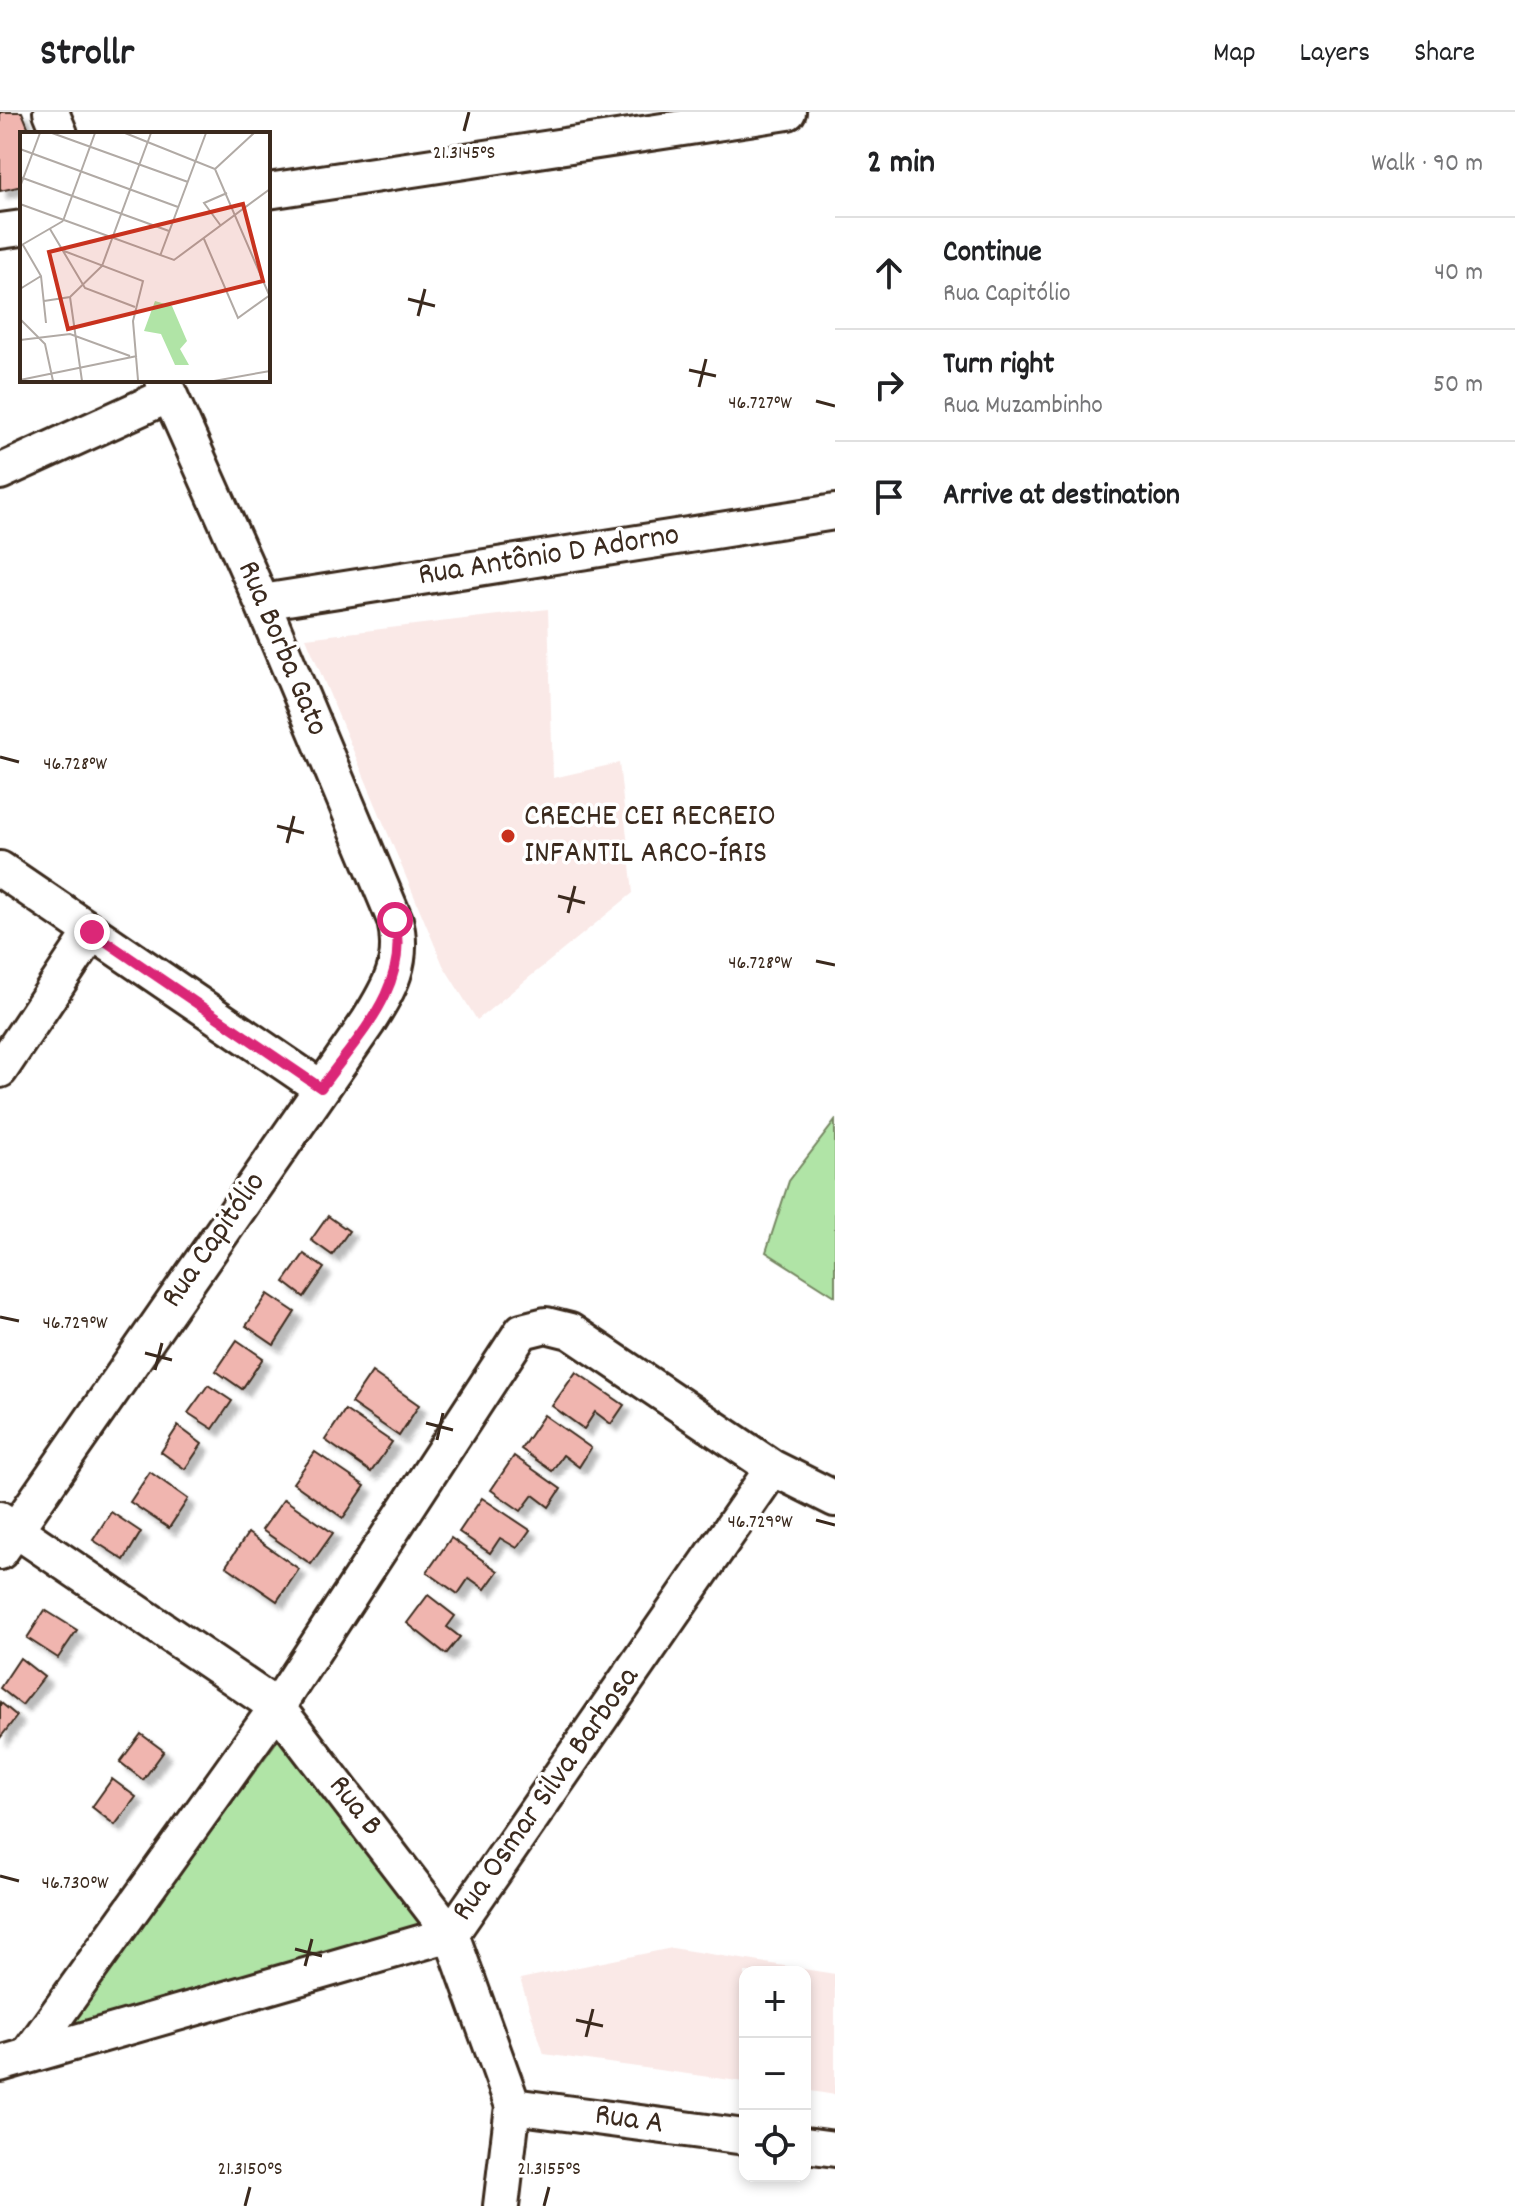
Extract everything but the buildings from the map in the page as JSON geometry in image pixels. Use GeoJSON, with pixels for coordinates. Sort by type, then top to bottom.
{"type":"FeatureCollection","features":[{"type":"Feature","properties":{"kind":"street"},"geometry":{"type":"LineString","coordinates":[[51,112],[59,132]]}},
{"type":"Feature","properties":{"kind":"street"},"geometry":{"type":"LineString","coordinates":[[270,191],[788,112]]}},
{"type":"Feature","properties":{"kind":"street"},"geometry":{"type":"LineString","coordinates":[[0,231],[20,228]]}},
{"type":"Feature","properties":{"kind":"street"},"geometry":{"type":"LineString","coordinates":[[0,472],[166,387]]}},
{"type":"Feature","properties":{"kind":"street","name":"Rua Borba Gato"},"geometry":{"type":"LineString","coordinates":[[166,387],[262,602],[395,920]]}},
{"type":"Feature","properties":{"kind":"street","name":"Rua Antônio D Adorno"},"geometry":{"type":"LineString","coordinates":[[262,602],[835,512]]}},
{"type":"Feature","properties":{"kind":"street"},"geometry":{"type":"LineString","coordinates":[[0,869],[321,1088]]}},
{"type":"Feature","properties":{"kind":"street","name":"Rua Capitólio"},"geometry":{"type":"LineString","coordinates":[[5,1533],[390,989],[399,962],[395,920]]}},
{"type":"Feature","properties":{"kind":"street"},"geometry":{"type":"LineString","coordinates":[[0,1070],[92,932]]}},
{"type":"Feature","properties":{"kind":"street"},"geometry":{"type":"LineString","coordinates":[[14,2060],[277,1707],[522,1331],[546,1325],[570,1331],[773,1468],[835,1499]]}},
{"type":"Feature","properties":{"kind":"street","name":"Rua Osmar Silva Barbosa"},"geometry":{"type":"LineString","coordinates":[[14,2060],[451,1934],[773,1468]]}},
{"type":"Feature","properties":{"kind":"street","name":"Rua B"},"geometry":{"type":"LineString","coordinates":[[5,1533],[277,1707],[451,1934],[513,2106],[501,2206]]}},
{"type":"Feature","properties":{"kind":"street","name":"Rua A"},"geometry":{"type":"LineString","coordinates":[[513,2106],[739,2136]]}},
{"type":"Feature","properties":{"kind":"street"},"geometry":{"type":"LineString","coordinates":[[811,2146],[835,2149]]}},
{"type":"Feature","properties":{"kind":"shaded area","name":"CRECHE CEI RECREIO INFANTIL ARCO-ÍRIS"},"geometry":{"type":"Polygon","coordinates":[[[548,609],[553,778],[619,763],[633,893],[477,1020],[443,965],[306,638],[548,609]]]}},
{"type":"Feature","properties":{"kind":"shaded area"},"geometry":{"type":"Polygon","coordinates":[[[672,1948],[785,1966],[739,1966],[739,2081],[544,2054],[520,1979],[672,1948]]]}},
{"type":"Feature","properties":{"kind":"shaded area"},"geometry":{"type":"Polygon","coordinates":[[[811,1970],[835,1974],[835,2095],[811,2091],[811,1970]]]}},
{"type":"Feature","properties":{"kind":"green space"},"geometry":{"type":"Polygon","coordinates":[[[835,1121],[835,1296],[766,1252],[789,1181],[835,1121]]]}},
{"type":"Feature","properties":{"kind":"green space"},"geometry":{"type":"Polygon","coordinates":[[[278,1740],[426,1930],[59,2038],[278,1740]]]}},
{"type":"Feature","properties":{"kind":"place","name":"CRECHE CEI RECREIO INFANTIL ARCO-ÍRIS"},"geometry":{"type":"Point","coordinates":[508,836]}},
{"type":"Feature","properties":{"kind":"route"},"geometry":{"type":"LineString","coordinates":[[92,932],[321,1088],[390,989],[399,962],[400,940],[395,920]]}}]}
